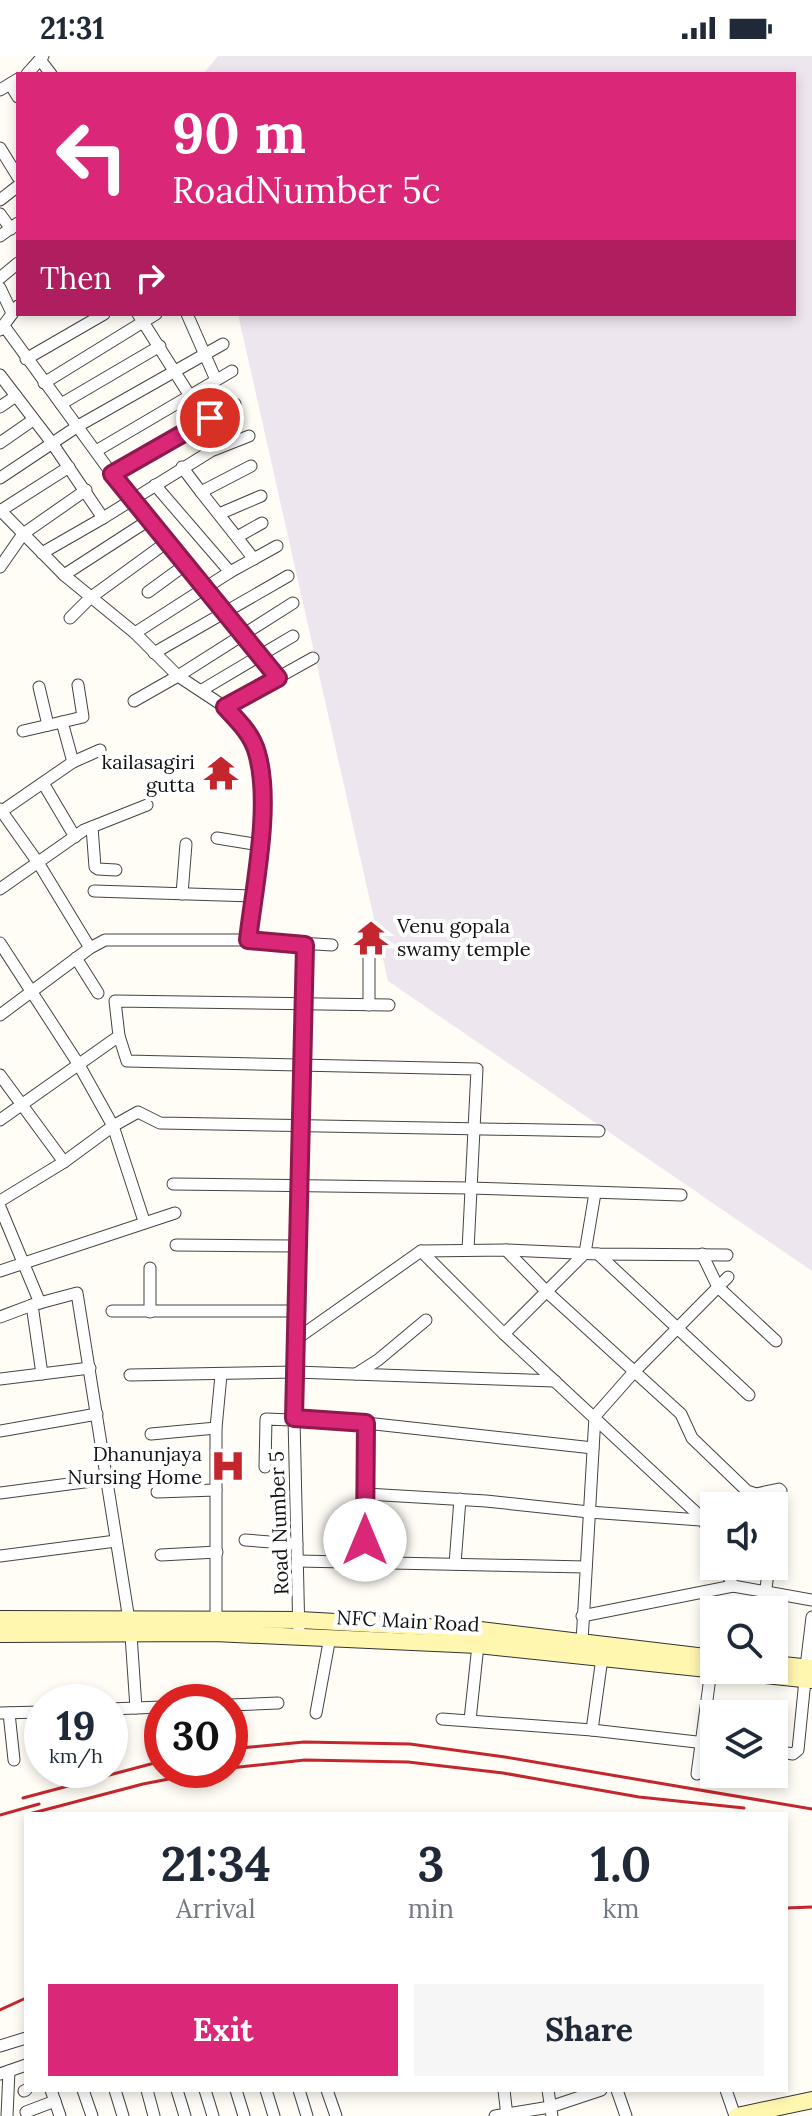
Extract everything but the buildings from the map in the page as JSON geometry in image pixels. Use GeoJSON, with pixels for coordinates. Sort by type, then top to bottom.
{"type":"FeatureCollection","features":[{"type":"Feature","properties":{"kind":"main road","name":"NFC Main Road"},"geometry":{"type":"LineString","coordinates":[[0,1634],[130,1627],[216,1618],[300,1628],[330,1637],[478,1645],[602,1658],[644,1656]]}},
{"type":"Feature","properties":{"kind":"main road","name":"NFC Main Road"},"geometry":{"type":"LineString","coordinates":[[0,1619],[130,1627],[480,1630],[582,1642],[644,1656],[700,1663]]}},
{"type":"Feature","properties":{"kind":"main road"},"geometry":{"type":"LineString","coordinates":[[788,1668],[809,1674]]}},
{"type":"Feature","properties":{"kind":"main road","name":"NFC Main Road"},"geometry":{"type":"LineString","coordinates":[[788,1672],[809,1674]]}},
{"type":"Feature","properties":{"kind":"main road"},"geometry":{"type":"LineString","coordinates":[[736,2116],[812,2100]]}},
{"type":"Feature","properties":{"kind":"main road"},"geometry":{"type":"LineString","coordinates":[[790,2116],[812,2111]]}},
{"type":"Feature","properties":{"kind":"street"},"geometry":{"type":"LineString","coordinates":[[0,148],[16,172]]}},
{"type":"Feature","properties":{"kind":"street"},"geometry":{"type":"LineString","coordinates":[[0,200],[16,188]]}},
{"type":"Feature","properties":{"kind":"street"},"geometry":{"type":"LineString","coordinates":[[0,214],[15,226],[0,236]]}},
{"type":"Feature","properties":{"kind":"street"},"geometry":{"type":"LineString","coordinates":[[0,278],[16,265]]}},
{"type":"Feature","properties":{"kind":"street"},"geometry":{"type":"LineString","coordinates":[[0,288],[15,310],[2,328],[131,499],[278,678]]}},
{"type":"Feature","properties":{"kind":"street"},"geometry":{"type":"LineString","coordinates":[[26,359],[101,316]]}},
{"type":"Feature","properties":{"kind":"street"},"geometry":{"type":"LineString","coordinates":[[188,316],[216,380]]}},
{"type":"Feature","properties":{"kind":"street"},"geometry":{"type":"LineString","coordinates":[[44,383],[141,319],[190,396]]}},
{"type":"Feature","properties":{"kind":"street"},"geometry":{"type":"LineString","coordinates":[[0,478],[78,426],[223,344]]}},
{"type":"Feature","properties":{"kind":"street"},"geometry":{"type":"LineString","coordinates":[[61,404],[160,346]]}},
{"type":"Feature","properties":{"kind":"street"},"geometry":{"type":"LineString","coordinates":[[96,451],[232,371]]}},
{"type":"Feature","properties":{"kind":"street"},"geometry":{"type":"LineString","coordinates":[[0,375],[86,490],[103,518]]}},
{"type":"Feature","properties":{"kind":"street"},"geometry":{"type":"LineString","coordinates":[[0,407],[16,396]]}},
{"type":"Feature","properties":{"kind":"street"},"geometry":{"type":"LineString","coordinates":[[112,474],[235,404]]}},
{"type":"Feature","properties":{"kind":"street"},"geometry":{"type":"LineString","coordinates":[[0,443],[33,420]]}},
{"type":"Feature","properties":{"kind":"street"},"geometry":{"type":"LineString","coordinates":[[42,553],[182,467],[226,443],[249,436]]}},
{"type":"Feature","properties":{"kind":"street"},"geometry":{"type":"LineString","coordinates":[[201,492],[251,466]]}},
{"type":"Feature","properties":{"kind":"street"},"geometry":{"type":"LineString","coordinates":[[69,467],[0,510],[64,575],[135,633],[178,676],[225,707],[247,730],[257,751],[262,794],[260,845],[248,940]]}},
{"type":"Feature","properties":{"kind":"street"},"geometry":{"type":"LineString","coordinates":[[182,467],[254,559]]}},
{"type":"Feature","properties":{"kind":"street"},"geometry":{"type":"LineString","coordinates":[[155,485],[230,572]]}},
{"type":"Feature","properties":{"kind":"street"},"geometry":{"type":"LineString","coordinates":[[0,567],[23,534],[86,490]]}},
{"type":"Feature","properties":{"kind":"street"},"geometry":{"type":"LineString","coordinates":[[219,514],[261,496]]}},
{"type":"Feature","properties":{"kind":"street"},"geometry":{"type":"LineString","coordinates":[[64,575],[149,520]]}},
{"type":"Feature","properties":{"kind":"street"},"geometry":{"type":"LineString","coordinates":[[237,537],[262,523]]}},
{"type":"Feature","properties":{"kind":"street"},"geometry":{"type":"LineString","coordinates":[[70,618],[90,598],[167,542]]}},
{"type":"Feature","properties":{"kind":"street"},"geometry":{"type":"LineString","coordinates":[[135,633],[277,546]]}},
{"type":"Feature","properties":{"kind":"street"},"geometry":{"type":"LineString","coordinates":[[148,592],[185,565]]}},
{"type":"Feature","properties":{"kind":"street"},"geometry":{"type":"LineString","coordinates":[[154,653],[288,576]]}},
{"type":"Feature","properties":{"kind":"street"},"geometry":{"type":"LineString","coordinates":[[134,701],[293,603]]}},
{"type":"Feature","properties":{"kind":"street"},"geometry":{"type":"LineString","coordinates":[[202,690],[293,636]]}},
{"type":"Feature","properties":{"kind":"street"},"geometry":{"type":"LineString","coordinates":[[225,707],[313,658]]}},
{"type":"Feature","properties":{"kind":"street"},"geometry":{"type":"LineString","coordinates":[[23,731],[83,717],[78,685]]}},
{"type":"Feature","properties":{"kind":"street"},"geometry":{"type":"LineString","coordinates":[[39,687],[48,725]]}},
{"type":"Feature","properties":{"kind":"street"},"geometry":{"type":"LineString","coordinates":[[62,722],[73,762]]}},
{"type":"Feature","properties":{"kind":"street"},"geometry":{"type":"LineString","coordinates":[[90,948],[39,864],[1,810],[73,762],[100,750]]}},
{"type":"Feature","properties":{"kind":"street"},"geometry":{"type":"LineString","coordinates":[[43,783],[75,837]]}},
{"type":"Feature","properties":{"kind":"street"},"geometry":{"type":"LineString","coordinates":[[0,889],[92,827],[147,805]]}},
{"type":"Feature","properties":{"kind":"street"},"geometry":{"type":"LineString","coordinates":[[92,827],[95,867],[116,870]]}},
{"type":"Feature","properties":{"kind":"street"},"geometry":{"type":"LineString","coordinates":[[217,838],[260,845]]}},
{"type":"Feature","properties":{"kind":"street"},"geometry":{"type":"LineString","coordinates":[[182,894],[186,844]]}},
{"type":"Feature","properties":{"kind":"street"},"geometry":{"type":"LineString","coordinates":[[94,891],[253,896]]}},
{"type":"Feature","properties":{"kind":"street"},"geometry":{"type":"LineString","coordinates":[[0,1015],[105,940],[248,940],[332,945]]}},
{"type":"Feature","properties":{"kind":"street"},"geometry":{"type":"LineString","coordinates":[[0,943],[79,1065],[113,1126],[144,1221]]}},
{"type":"Feature","properties":{"kind":"street","name":"Road Number 5"},"geometry":{"type":"LineString","coordinates":[[300,1628],[294,1418],[305,945]]}},
{"type":"Feature","properties":{"kind":"street"},"geometry":{"type":"LineString","coordinates":[[369,950],[369,1005]]}},
{"type":"Feature","properties":{"kind":"street"},"geometry":{"type":"LineString","coordinates":[[76,958],[98,993]]}},
{"type":"Feature","properties":{"kind":"street"},"geometry":{"type":"LineString","coordinates":[[389,1005],[115,1001],[116,1037],[127,1061],[477,1069],[468,1250]]}},
{"type":"Feature","properties":{"kind":"street"},"geometry":{"type":"LineString","coordinates":[[0,1120],[116,1037]]}},
{"type":"Feature","properties":{"kind":"street"},"geometry":{"type":"LineString","coordinates":[[0,1075],[64,1162]]}},
{"type":"Feature","properties":{"kind":"street"},"geometry":{"type":"LineString","coordinates":[[42,1374],[36,1304],[24,1263],[0,1204],[113,1126],[141,1112],[160,1123],[599,1131]]}},
{"type":"Feature","properties":{"kind":"street"},"geometry":{"type":"LineString","coordinates":[[173,1184],[470,1188],[681,1195]]}},
{"type":"Feature","properties":{"kind":"street"},"geometry":{"type":"LineString","coordinates":[[504,1334],[585,1253],[595,1193]]}},
{"type":"Feature","properties":{"kind":"street"},"geometry":{"type":"LineString","coordinates":[[0,1271],[175,1213]]}},
{"type":"Feature","properties":{"kind":"street"},"geometry":{"type":"LineString","coordinates":[[176,1245],[297,1246]]}},
{"type":"Feature","properties":{"kind":"street"},"geometry":{"type":"LineString","coordinates":[[506,1250],[633,1373],[681,1414],[692,1438],[750,1492]]}},
{"type":"Feature","properties":{"kind":"street"},"geometry":{"type":"LineString","coordinates":[[421,1251],[504,1334],[700,1513]]}},
{"type":"Feature","properties":{"kind":"street"},"geometry":{"type":"LineString","coordinates":[[295,1340],[421,1251],[727,1255]]}},
{"type":"Feature","properties":{"kind":"street"},"geometry":{"type":"LineString","coordinates":[[598,1254],[749,1395]]}},
{"type":"Feature","properties":{"kind":"street"},"geometry":{"type":"LineString","coordinates":[[702,1254],[718,1287],[776,1341]]}},
{"type":"Feature","properties":{"kind":"street"},"geometry":{"type":"LineString","coordinates":[[150,1268],[150,1312]]}},
{"type":"Feature","properties":{"kind":"street"},"geometry":{"type":"LineString","coordinates":[[582,1642],[595,1416],[728,1277]]}},
{"type":"Feature","properties":{"kind":"street"},"geometry":{"type":"LineString","coordinates":[[0,1317],[77,1293],[130,1627],[136,1708]]}},
{"type":"Feature","properties":{"kind":"street"},"geometry":{"type":"LineString","coordinates":[[112,1311],[296,1311]]}},
{"type":"Feature","properties":{"kind":"street"},"geometry":{"type":"LineString","coordinates":[[356,1374],[426,1320]]}},
{"type":"Feature","properties":{"kind":"street"},"geometry":{"type":"LineString","coordinates":[[0,1379],[90,1368]]}},
{"type":"Feature","properties":{"kind":"street"},"geometry":{"type":"LineString","coordinates":[[130,1375],[295,1372],[555,1381]]}},
{"type":"Feature","properties":{"kind":"street"},"geometry":{"type":"LineString","coordinates":[[216,1618],[216,1428],[221,1375]]}},
{"type":"Feature","properties":{"kind":"street"},"geometry":{"type":"LineString","coordinates":[[0,1431],[97,1414]]}},
{"type":"Feature","properties":{"kind":"street"},"geometry":{"type":"LineString","coordinates":[[265,1467],[266,1419],[366,1423],[593,1448]]}},
{"type":"Feature","properties":{"kind":"street"},"geometry":{"type":"LineString","coordinates":[[365,1562],[366,1423]]}},
{"type":"Feature","properties":{"kind":"street"},"geometry":{"type":"LineString","coordinates":[[151,1434],[216,1428]]}},
{"type":"Feature","properties":{"kind":"street"},"geometry":{"type":"LineString","coordinates":[[0,1493],[107,1479]]}},
{"type":"Feature","properties":{"kind":"street"},"geometry":{"type":"LineString","coordinates":[[756,1492],[777,1488],[781,1492]]}},
{"type":"Feature","properties":{"kind":"street"},"geometry":{"type":"LineString","coordinates":[[157,1492],[216,1490]]}},
{"type":"Feature","properties":{"kind":"street"},"geometry":{"type":"LineString","coordinates":[[366,1494],[700,1519]]}},
{"type":"Feature","properties":{"kind":"street"},"geometry":{"type":"LineString","coordinates":[[455,1564],[460,1499]]}},
{"type":"Feature","properties":{"kind":"street"},"geometry":{"type":"LineString","coordinates":[[245,1540],[297,1544]]}},
{"type":"Feature","properties":{"kind":"street"},"geometry":{"type":"LineString","coordinates":[[0,1556],[116,1541]]}},
{"type":"Feature","properties":{"kind":"street"},"geometry":{"type":"LineString","coordinates":[[161,1555],[217,1552]]}},
{"type":"Feature","properties":{"kind":"street"},"geometry":{"type":"LineString","coordinates":[[298,1561],[586,1567]]}},
{"type":"Feature","properties":{"kind":"street"},"geometry":{"type":"LineString","coordinates":[[730,1580],[733,1586]]}},
{"type":"Feature","properties":{"kind":"street"},"geometry":{"type":"LineString","coordinates":[[764,1596],[766,1580]]}},
{"type":"Feature","properties":{"kind":"street"},"geometry":{"type":"LineString","coordinates":[[582,1616],[733,1586],[812,1600]]}},
{"type":"Feature","properties":{"kind":"street"},"geometry":{"type":"LineString","coordinates":[[788,1753],[798,1750],[809,1674],[812,1617]]}},
{"type":"Feature","properties":{"kind":"street"},"geometry":{"type":"LineString","coordinates":[[316,1713],[330,1637]]}},
{"type":"Feature","properties":{"kind":"street"},"geometry":{"type":"LineString","coordinates":[[470,1720],[478,1645]]}},
{"type":"Feature","properties":{"kind":"street"},"geometry":{"type":"LineString","coordinates":[[592,1730],[602,1658]]}},
{"type":"Feature","properties":{"kind":"street"},"geometry":{"type":"LineString","coordinates":[[248,1704],[278,1703]]}},
{"type":"Feature","properties":{"kind":"street"},"geometry":{"type":"LineString","coordinates":[[128,1708],[144,1708]]}},
{"type":"Feature","properties":{"kind":"street"},"geometry":{"type":"LineString","coordinates":[[5,1713],[14,1760]]}},
{"type":"Feature","properties":{"kind":"street"},"geometry":{"type":"LineString","coordinates":[[442,1719],[700,1742],[697,1774]]}},
{"type":"Feature","properties":{"kind":"street"},"geometry":{"type":"LineString","coordinates":[[0,2046],[24,2039]]}},
{"type":"Feature","properties":{"kind":"street"},"geometry":{"type":"LineString","coordinates":[[7,2116],[4,2073],[24,2066]]}},
{"type":"Feature","properties":{"kind":"street"},"geometry":{"type":"LineString","coordinates":[[84,2092],[92,2116]]}},
{"type":"Feature","properties":{"kind":"street"},"geometry":{"type":"LineString","coordinates":[[116,2092],[123,2116]]}},
{"type":"Feature","properties":{"kind":"street"},"geometry":{"type":"LineString","coordinates":[[148,2092],[154,2116]]}},
{"type":"Feature","properties":{"kind":"street"},"geometry":{"type":"LineString","coordinates":[[178,2092],[185,2116]]}},
{"type":"Feature","properties":{"kind":"street"},"geometry":{"type":"LineString","coordinates":[[206,2092],[213,2116]]}},
{"type":"Feature","properties":{"kind":"street"},"geometry":{"type":"LineString","coordinates":[[237,2092],[244,2116]]}},
{"type":"Feature","properties":{"kind":"street"},"geometry":{"type":"LineString","coordinates":[[267,2092],[274,2116]]}},
{"type":"Feature","properties":{"kind":"street"},"geometry":{"type":"LineString","coordinates":[[300,2092],[307,2116]]}},
{"type":"Feature","properties":{"kind":"street"},"geometry":{"type":"LineString","coordinates":[[328,2092],[336,2116]]}},
{"type":"Feature","properties":{"kind":"street"},"geometry":{"type":"LineString","coordinates":[[504,2092],[503,2115],[551,2112],[596,2092]]}},
{"type":"Feature","properties":{"kind":"street"},"geometry":{"type":"LineString","coordinates":[[548,2092],[551,2112]]}},
{"type":"Feature","properties":{"kind":"street"},"geometry":{"type":"LineString","coordinates":[[618,2092],[626,2116]]}},
{"type":"Feature","properties":{"kind":"street"},"geometry":{"type":"LineString","coordinates":[[727,2092],[736,2116]]}},
{"type":"Feature","properties":{"kind":"street"},"geometry":{"type":"LineString","coordinates":[[26,2112],[53,2096],[60,2116]]}},
{"type":"Feature","properties":{"kind":"shaded area"},"geometry":{"type":"Polygon","coordinates":[[[218,56],[812,56],[812,1271],[388,981],[238,316],[796,316],[796,72],[205,72],[218,56]]]}},
{"type":"Feature","properties":{"kind":"railway"},"geometry":{"type":"LineString","coordinates":[[248,1747],[304,1742],[410,1744],[812,1809]]}},
{"type":"Feature","properties":{"kind":"railway"},"geometry":{"type":"LineString","coordinates":[[248,1766],[305,1760],[408,1762],[503,1773],[639,1797],[744,1808]]}},
{"type":"Feature","properties":{"kind":"railway"},"geometry":{"type":"LineString","coordinates":[[23,1798],[144,1766]]}},
{"type":"Feature","properties":{"kind":"railway"},"geometry":{"type":"LineString","coordinates":[[37,1812],[144,1784]]}},
{"type":"Feature","properties":{"kind":"railway"},"geometry":{"type":"LineString","coordinates":[[0,1815],[39,1804]]}},
{"type":"Feature","properties":{"kind":"railway"},"geometry":{"type":"LineString","coordinates":[[788,1908],[812,1907]]}},
{"type":"Feature","properties":{"kind":"railway"},"geometry":{"type":"LineString","coordinates":[[0,2010],[24,1999]]}},
{"type":"Feature","properties":{"kind":"place","name":"kailasagiri gutta"},"geometry":{"type":"Point","coordinates":[221,773]}},
{"type":"Feature","properties":{"kind":"place","name":"Venu gopala swamy temple"},"geometry":{"type":"Point","coordinates":[371,938]}},
{"type":"Feature","properties":{"kind":"place","name":"Dhanunjaya Nursing Home"},"geometry":{"type":"Point","coordinates":[228,1466]}},
{"type":"Feature","properties":{"kind":"route"},"geometry":{"type":"LineString","coordinates":[[210,418],[112,474],[278,678],[225,707],[247,730],[257,751],[262,774],[260,845],[248,940],[305,945],[294,1418],[366,1423],[365,1540]]}}]}
